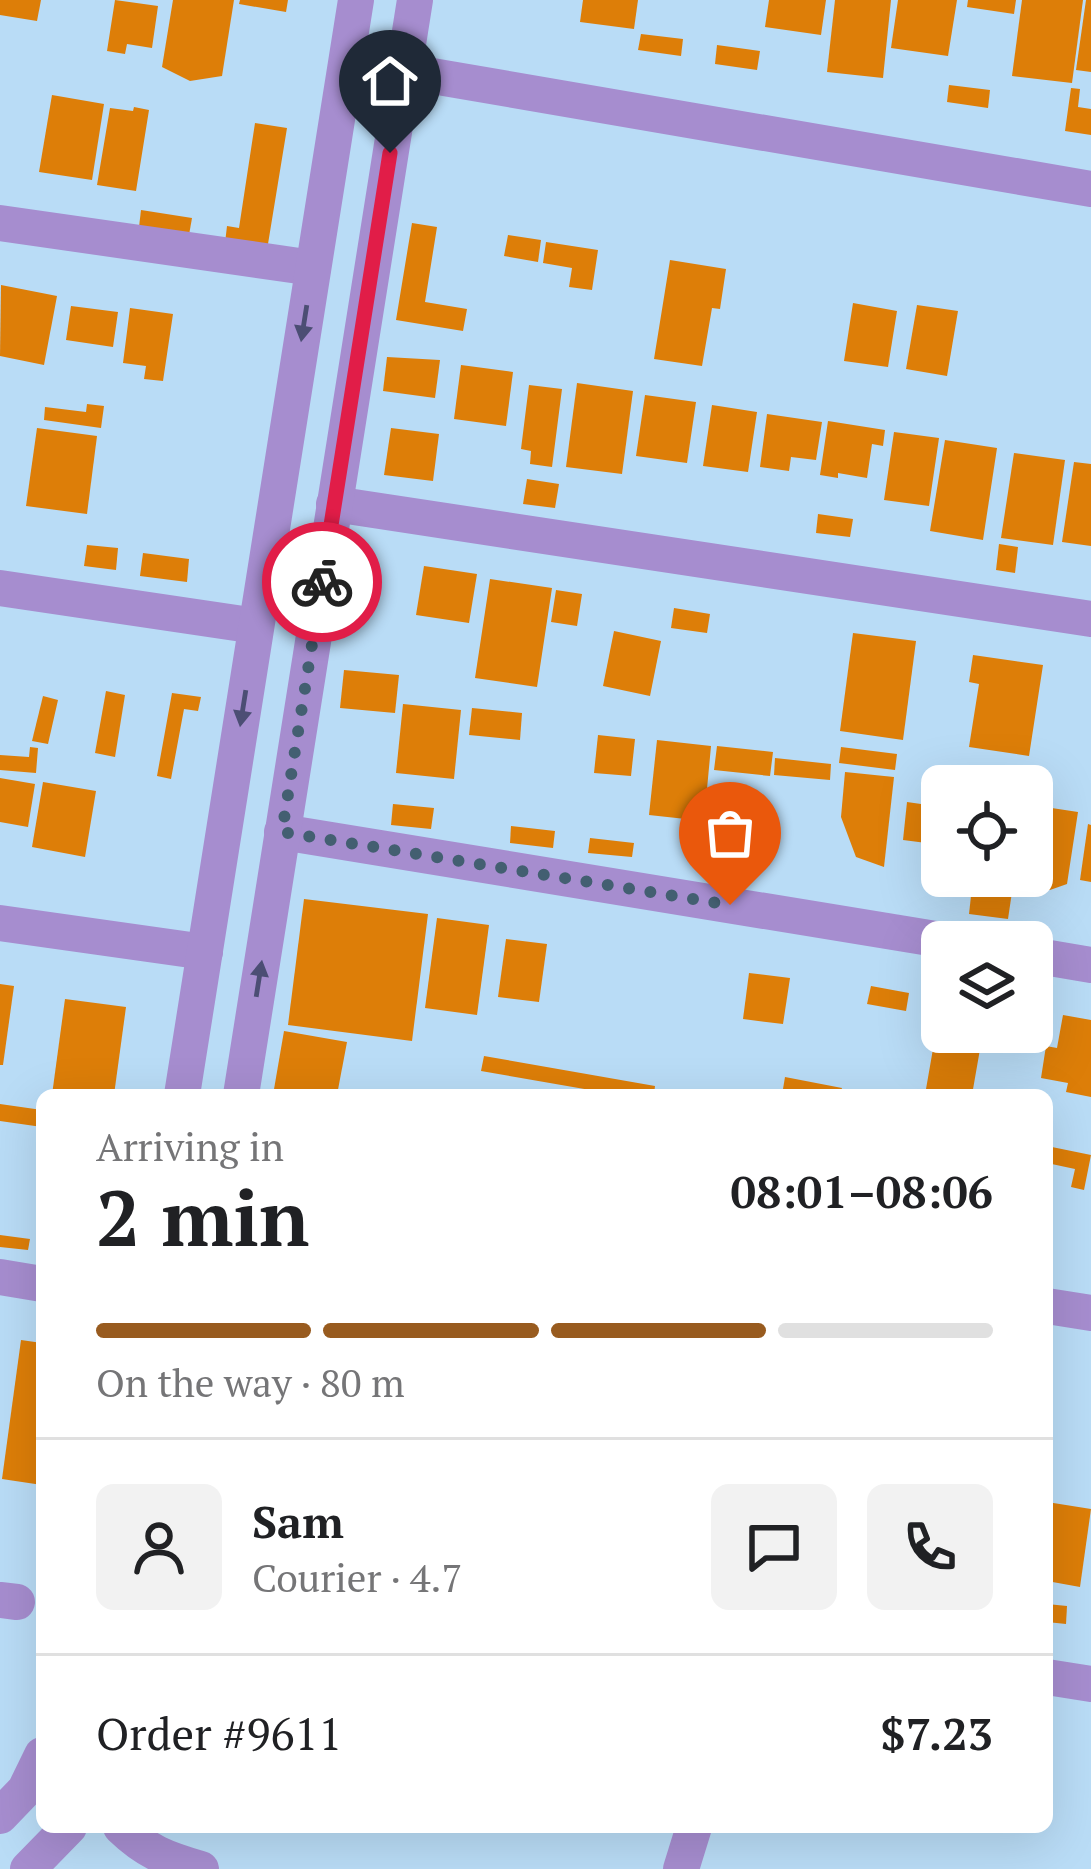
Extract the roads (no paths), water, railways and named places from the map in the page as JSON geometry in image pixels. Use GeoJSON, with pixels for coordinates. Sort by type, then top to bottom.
{"type":"FeatureCollection","features":[{"type":"Feature","properties":{"kind":"street"},"geometry":{"type":"LineString","coordinates":[[183,1089],[356,0]]}},
{"type":"Feature","properties":{"kind":"street"},"geometry":{"type":"LineString","coordinates":[[242,1089],[415,0]]}},
{"type":"Feature","properties":{"kind":"street"},"geometry":{"type":"LineString","coordinates":[[404,71],[1091,189]]}},
{"type":"Feature","properties":{"kind":"street"},"geometry":{"type":"LineString","coordinates":[[0,223],[313,268]]}},
{"type":"Feature","properties":{"kind":"street"},"geometry":{"type":"LineString","coordinates":[[334,504],[1091,619]]}},
{"type":"Feature","properties":{"kind":"street"},"geometry":{"type":"LineString","coordinates":[[0,588],[256,626]]}},
{"type":"Feature","properties":{"kind":"street"},"geometry":{"type":"LineString","coordinates":[[282,832],[921,937]]}},
{"type":"Feature","properties":{"kind":"street"},"geometry":{"type":"LineString","coordinates":[[0,923],[205,952]]}},
{"type":"Feature","properties":{"kind":"street"},"geometry":{"type":"LineString","coordinates":[[1053,958],[1091,964]]}},
{"type":"Feature","properties":{"kind":"street"},"geometry":{"type":"LineString","coordinates":[[0,1277],[36,1283]]}},
{"type":"Feature","properties":{"kind":"street"},"geometry":{"type":"LineString","coordinates":[[1053,1307],[1091,1313]]}},
{"type":"Feature","properties":{"kind":"street"},"geometry":{"type":"LineString","coordinates":[[1053,1678],[1091,1684]]}},
{"type":"Feature","properties":{"kind":"street"},"geometry":{"type":"LineString","coordinates":[[0,1816],[25,1790],[36,1767]]}},
{"type":"Feature","properties":{"kind":"street"},"geometry":{"type":"LineString","coordinates":[[28,1869],[63,1833]]}},
{"type":"Feature","properties":{"kind":"street"},"geometry":{"type":"LineString","coordinates":[[127,1833],[164,1858],[201,1869]]}},
{"type":"Feature","properties":{"kind":"street"},"geometry":{"type":"LineString","coordinates":[[681,1869],[692,1833]]}}]}
